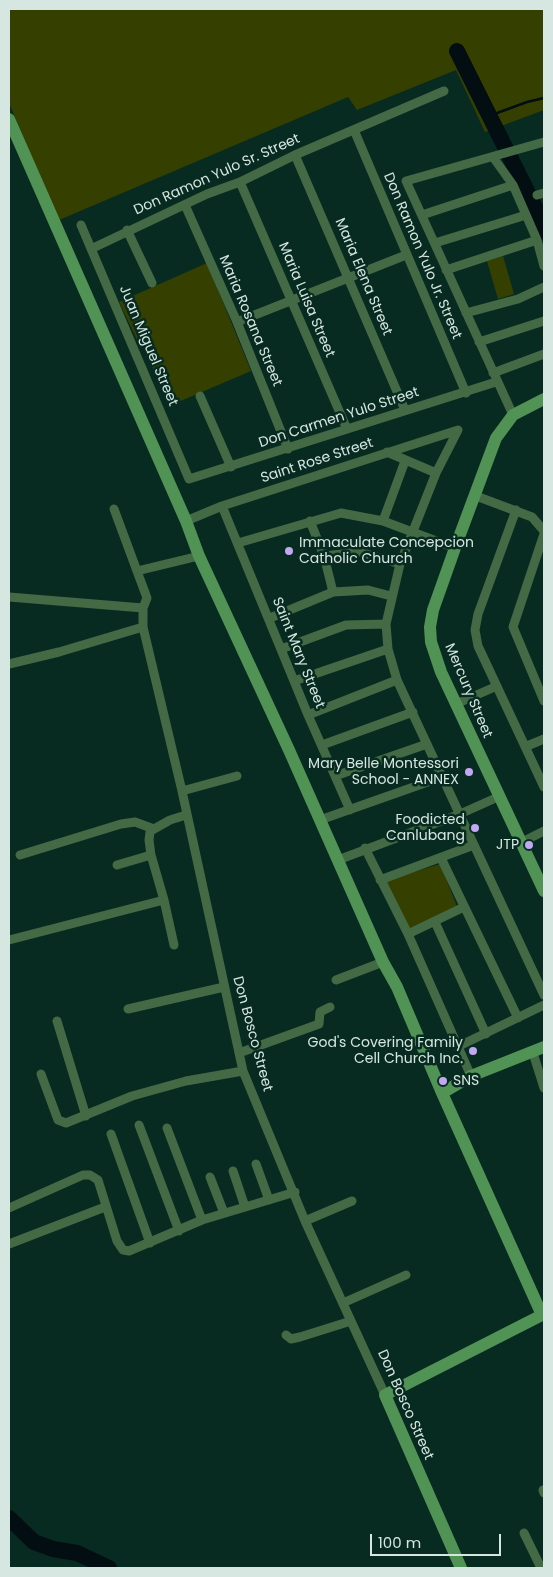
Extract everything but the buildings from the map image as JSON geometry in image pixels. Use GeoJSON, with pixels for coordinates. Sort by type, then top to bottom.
{"type":"FeatureCollection","features":[{"type":"Feature","properties":{"kind":"street","name":"Don Ramon Yulo Sr. Street"},"geometry":{"type":"LineString","coordinates":[[92,248],[207,194],[240,182],[295,155],[444,91]]}},
{"type":"Feature","properties":{"kind":"street"},"geometry":{"type":"LineString","coordinates":[[9,119],[186,521],[198,556],[320,820],[383,962],[397,987],[442,1093],[543,1316],[385,1396]]}},
{"type":"Feature","properties":{"kind":"street","name":"Don Ramon Yulo Jr. Street"},"geometry":{"type":"LineString","coordinates":[[354,130],[466,393]]}},
{"type":"Feature","properties":{"kind":"street"},"geometry":{"type":"LineString","coordinates":[[544,142],[406,181],[513,415],[544,399]]}},
{"type":"Feature","properties":{"kind":"street","name":"Maria Elena Street"},"geometry":{"type":"LineString","coordinates":[[295,155],[405,410]]}},
{"type":"Feature","properties":{"kind":"street"},"geometry":{"type":"LineString","coordinates":[[495,156],[513,185],[537,240],[544,266]]}},
{"type":"Feature","properties":{"kind":"street","name":"Maria Luisa Street"},"geometry":{"type":"LineString","coordinates":[[240,182],[348,429]]}},
{"type":"Feature","properties":{"kind":"street"},"geometry":{"type":"LineString","coordinates":[[422,215],[513,185]]}},
{"type":"Feature","properties":{"kind":"street","name":"Maria Rosana Street"},"geometry":{"type":"LineString","coordinates":[[185,205],[288,449]]}},
{"type":"Feature","properties":{"kind":"street"},"geometry":{"type":"LineString","coordinates":[[435,243],[526,215]]}},
{"type":"Feature","properties":{"kind":"street","name":"Juan Miguel Street"},"geometry":{"type":"LineString","coordinates":[[81,225],[189,479]]}},
{"type":"Feature","properties":{"kind":"street"},"geometry":{"type":"LineString","coordinates":[[127,230],[152,283]]}},
{"type":"Feature","properties":{"kind":"street"},"geometry":{"type":"LineString","coordinates":[[446,270],[537,240]]}},
{"type":"Feature","properties":{"kind":"street"},"geometry":{"type":"LineString","coordinates":[[236,322],[348,276],[406,255]]}},
{"type":"Feature","properties":{"kind":"street"},"geometry":{"type":"LineString","coordinates":[[466,313],[518,298],[544,287]]}},
{"type":"Feature","properties":{"kind":"street"},"geometry":{"type":"LineString","coordinates":[[479,342],[544,321]]}},
{"type":"Feature","properties":{"kind":"street","name":"Don Carmen Yulo Street"},"geometry":{"type":"LineString","coordinates":[[189,479],[288,449],[405,410],[466,393],[544,354]]}},
{"type":"Feature","properties":{"kind":"street"},"geometry":{"type":"LineString","coordinates":[[200,396],[231,467]]}},
{"type":"Feature","properties":{"kind":"street","name":"Mercury Street"},"geometry":{"type":"LineString","coordinates":[[513,415],[496,438],[433,610],[430,627],[431,642],[441,672],[498,797],[522,842],[544,891]]}},
{"type":"Feature","properties":{"kind":"street","name":"Saint Rose Street"},"geometry":{"type":"LineString","coordinates":[[186,521],[222,506],[458,430],[436,473]]}},
{"type":"Feature","properties":{"kind":"street"},"geometry":{"type":"LineString","coordinates":[[387,452],[436,473],[400,564],[391,596],[386,624],[388,648],[397,680],[544,995]]}},
{"type":"Feature","properties":{"kind":"street"},"geometry":{"type":"LineString","coordinates":[[383,521],[405,461]]}},
{"type":"Feature","properties":{"kind":"street"},"geometry":{"type":"LineString","coordinates":[[476,496],[532,517],[544,533],[513,627],[544,701]]}},
{"type":"Feature","properties":{"kind":"street","name":"Saint Mary Street"},"geometry":{"type":"LineString","coordinates":[[222,506],[270,618],[308,715],[350,810]]}},
{"type":"Feature","properties":{"kind":"street","name":"Don Bosco Street"},"geometry":{"type":"LineString","coordinates":[[114,509],[147,598],[143,608],[144,627],[182,790],[243,1071],[264,1126],[295,1192],[305,1221],[462,1568]]}},
{"type":"Feature","properties":{"kind":"street"},"geometry":{"type":"LineString","coordinates":[[516,510],[478,614],[475,630],[478,646],[543,781]]}},
{"type":"Feature","properties":{"kind":"street"},"geometry":{"type":"LineString","coordinates":[[238,543],[340,513],[383,521],[455,548]]}},
{"type":"Feature","properties":{"kind":"street"},"geometry":{"type":"LineString","coordinates":[[310,521],[324,556],[333,592]]}},
{"type":"Feature","properties":{"kind":"street"},"geometry":{"type":"LineString","coordinates":[[324,556],[360,552],[400,564]]}},
{"type":"Feature","properties":{"kind":"street"},"geometry":{"type":"LineString","coordinates":[[137,571],[198,556]]}},
{"type":"Feature","properties":{"kind":"street"},"geometry":{"type":"LineString","coordinates":[[270,618],[333,592],[368,590],[391,596]]}},
{"type":"Feature","properties":{"kind":"street"},"geometry":{"type":"LineString","coordinates":[[9,597],[143,608]]}},
{"type":"Feature","properties":{"kind":"street"},"geometry":{"type":"LineString","coordinates":[[281,649],[346,625],[386,624]]}},
{"type":"Feature","properties":{"kind":"street"},"geometry":{"type":"LineString","coordinates":[[9,664],[59,652],[144,627]]}},
{"type":"Feature","properties":{"kind":"street"},"geometry":{"type":"LineString","coordinates":[[294,680],[388,648]]}},
{"type":"Feature","properties":{"kind":"street"},"geometry":{"type":"LineString","coordinates":[[308,715],[397,680]]}},
{"type":"Feature","properties":{"kind":"street"},"geometry":{"type":"LineString","coordinates":[[456,704],[497,686]]}},
{"type":"Feature","properties":{"kind":"street"},"geometry":{"type":"LineString","coordinates":[[322,745],[413,712]]}},
{"type":"Feature","properties":{"kind":"street"},"geometry":{"type":"LineString","coordinates":[[527,746],[544,740]]}},
{"type":"Feature","properties":{"kind":"street"},"geometry":{"type":"LineString","coordinates":[[336,776],[427,744]]}},
{"type":"Feature","properties":{"kind":"street"},"geometry":{"type":"LineString","coordinates":[[182,790],[237,776]]}},
{"type":"Feature","properties":{"kind":"street"},"geometry":{"type":"LineString","coordinates":[[320,820],[442,776]]}},
{"type":"Feature","properties":{"kind":"street"},"geometry":{"type":"LineString","coordinates":[[338,860],[365,848],[460,814],[498,797]]}},
{"type":"Feature","properties":{"kind":"street"},"geometry":{"type":"LineString","coordinates":[[174,946],[164,900],[150,855],[149,840],[150,832],[154,829],[170,820],[186,815]]}},
{"type":"Feature","properties":{"kind":"street"},"geometry":{"type":"LineString","coordinates":[[20,856],[121,824],[135,822],[154,829]]}},
{"type":"Feature","properties":{"kind":"street"},"geometry":{"type":"LineString","coordinates":[[522,842],[544,831]]}},
{"type":"Feature","properties":{"kind":"street"},"geometry":{"type":"LineString","coordinates":[[380,880],[474,844]]}},
{"type":"Feature","properties":{"kind":"street"},"geometry":{"type":"LineString","coordinates":[[365,848],[408,934],[471,1076]]}},
{"type":"Feature","properties":{"kind":"street"},"geometry":{"type":"LineString","coordinates":[[117,866],[150,855]]}},
{"type":"Feature","properties":{"kind":"street"},"geometry":{"type":"LineString","coordinates":[[440,858],[518,1018]]}},
{"type":"Feature","properties":{"kind":"street"},"geometry":{"type":"LineString","coordinates":[[9,940],[164,900]]}},
{"type":"Feature","properties":{"kind":"street"},"geometry":{"type":"LineString","coordinates":[[408,934],[464,907]]}},
{"type":"Feature","properties":{"kind":"street"},"geometry":{"type":"LineString","coordinates":[[435,922],[486,1034]]}},
{"type":"Feature","properties":{"kind":"street"},"geometry":{"type":"LineString","coordinates":[[336,980],[383,962]]}},
{"type":"Feature","properties":{"kind":"street"},"geometry":{"type":"LineString","coordinates":[[128,1009],[224,987]]}},
{"type":"Feature","properties":{"kind":"street"},"geometry":{"type":"LineString","coordinates":[[459,1046],[544,1005]]}},
{"type":"Feature","properties":{"kind":"street"},"geometry":{"type":"LineString","coordinates":[[239,1053],[319,1024],[320,1012],[330,1007]]}},
{"type":"Feature","properties":{"kind":"street"},"geometry":{"type":"LineString","coordinates":[[57,1021],[86,1116]]}},
{"type":"Feature","properties":{"kind":"street"},"geometry":{"type":"LineString","coordinates":[[442,1093],[471,1076],[538,1050],[544,1088]]}},
{"type":"Feature","properties":{"kind":"street"},"geometry":{"type":"LineString","coordinates":[[41,1074],[60,1122],[66,1123],[132,1096],[163,1087],[243,1071]]}},
{"type":"Feature","properties":{"kind":"street"},"geometry":{"type":"LineString","coordinates":[[139,1125],[179,1231]]}},
{"type":"Feature","properties":{"kind":"street"},"geometry":{"type":"LineString","coordinates":[[167,1128],[202,1220]]}},
{"type":"Feature","properties":{"kind":"street"},"geometry":{"type":"LineString","coordinates":[[111,1134],[150,1242]]}},
{"type":"Feature","properties":{"kind":"street"},"geometry":{"type":"LineString","coordinates":[[256,1164],[269,1200]]}},
{"type":"Feature","properties":{"kind":"street"},"geometry":{"type":"LineString","coordinates":[[233,1171],[245,1207]]}},
{"type":"Feature","properties":{"kind":"street"},"geometry":{"type":"LineString","coordinates":[[9,1208],[83,1176],[90,1175],[98,1180],[117,1241],[123,1250],[129,1251],[202,1220],[295,1192]]}},
{"type":"Feature","properties":{"kind":"street"},"geometry":{"type":"LineString","coordinates":[[210,1176],[224,1213]]}},
{"type":"Feature","properties":{"kind":"street"},"geometry":{"type":"LineString","coordinates":[[305,1221],[352,1201]]}},
{"type":"Feature","properties":{"kind":"street"},"geometry":{"type":"LineString","coordinates":[[9,1244],[105,1207]]}},
{"type":"Feature","properties":{"kind":"street"},"geometry":{"type":"LineString","coordinates":[[343,1303],[406,1275]]}},
{"type":"Feature","properties":{"kind":"street"},"geometry":{"type":"LineString","coordinates":[[286,1335],[291,1339],[351,1321]]}},
{"type":"Feature","properties":{"kind":"street"},"geometry":{"type":"LineString","coordinates":[[524,1533],[541,1568]]}},
{"type":"Feature","properties":{"kind":"green space"},"geometry":{"type":"Polygon","coordinates":[[[9,9],[544,9],[544,110],[485,132],[456,70],[357,110],[348,97],[59,220],[9,103],[9,9]]]}},
{"type":"Feature","properties":{"kind":"green space"},"geometry":{"type":"Polygon","coordinates":[[[503,256],[514,294],[498,299],[487,261],[503,256]]]}},
{"type":"Feature","properties":{"kind":"green space"},"geometry":{"type":"Polygon","coordinates":[[[207,263],[251,371],[169,406],[144,347],[140,346],[119,302],[207,263]]]}},
{"type":"Feature","properties":{"kind":"green space"},"geometry":{"type":"Polygon","coordinates":[[[440,864],[458,909],[408,931],[385,881],[440,864]]]}},
{"type":"Feature","properties":{"kind":"waterway"},"geometry":{"type":"LineString","coordinates":[[457,51],[536,209],[544,232]]}},
{"type":"Feature","properties":{"kind":"waterway"},"geometry":{"type":"LineString","coordinates":[[489,116],[544,98]]}},
{"type":"Feature","properties":{"kind":"waterway"},"geometry":{"type":"LineString","coordinates":[[9,1518],[34,1542],[53,1549],[77,1553],[109,1568]]}},
{"type":"Feature","properties":{"kind":"place","name":"Immaculate Concepcion Catholic Church"},"geometry":{"type":"Point","coordinates":[289,551]}},
{"type":"Feature","properties":{"kind":"place","name":"Mary Belle Montessori School - ANNEX"},"geometry":{"type":"Point","coordinates":[469,772]}},
{"type":"Feature","properties":{"kind":"place","name":"Foodicted Canlubang"},"geometry":{"type":"Point","coordinates":[475,828]}},
{"type":"Feature","properties":{"kind":"place","name":"JTP"},"geometry":{"type":"Point","coordinates":[529,845]}},
{"type":"Feature","properties":{"kind":"place","name":"God's Covering Family Cell Church Inc."},"geometry":{"type":"Point","coordinates":[473,1051]}},
{"type":"Feature","properties":{"kind":"place","name":"SNS"},"geometry":{"type":"Point","coordinates":[443,1081]}}]}
